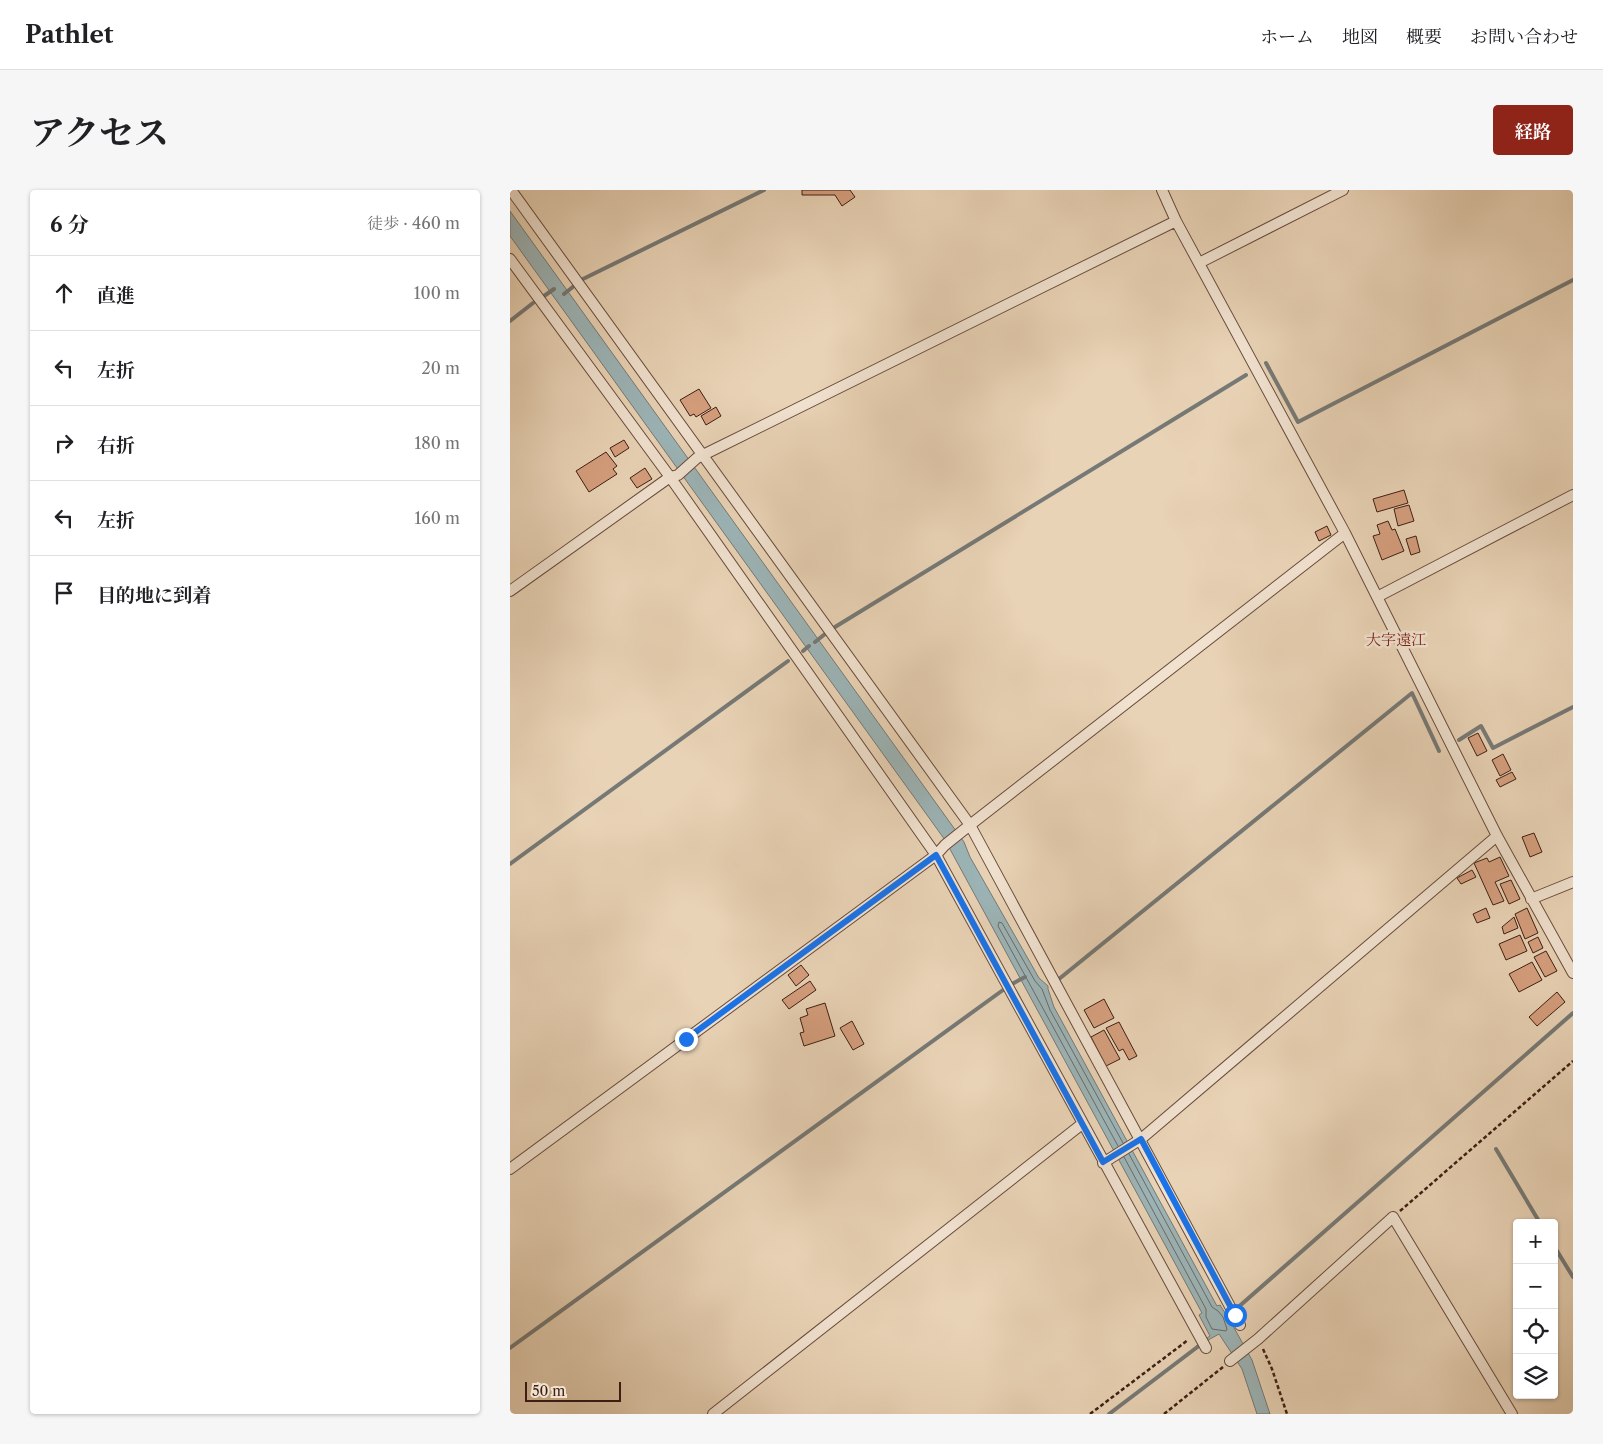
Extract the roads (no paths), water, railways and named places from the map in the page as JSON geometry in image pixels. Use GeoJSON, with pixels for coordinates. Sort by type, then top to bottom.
{"type":"FeatureCollection","features":[{"type":"Feature","properties":{"kind":"street"},"geometry":{"type":"LineString","coordinates":[[512,190],[700,456],[967,827],[1137,1141],[1240,1325]]}},
{"type":"Feature","properties":{"kind":"street"},"geometry":{"type":"LineString","coordinates":[[1162,190],[1176,221],[1345,533],[1497,836],[1573,973]]}},
{"type":"Feature","properties":{"kind":"street"},"geometry":{"type":"LineString","coordinates":[[1199,263],[1343,190]]}},
{"type":"Feature","properties":{"kind":"street"},"geometry":{"type":"LineString","coordinates":[[510,591],[700,456],[1176,221]]}},
{"type":"Feature","properties":{"kind":"street"},"geometry":{"type":"LineString","coordinates":[[510,260],[674,476],[936,855],[1082,1124],[1107,1160],[1202,1340]]}},
{"type":"Feature","properties":{"kind":"street"},"geometry":{"type":"LineString","coordinates":[[1377,596],[1573,495]]}},
{"type":"Feature","properties":{"kind":"street"},"geometry":{"type":"LineString","coordinates":[[510,1169],[936,855],[967,827],[1345,533]]}},
{"type":"Feature","properties":{"kind":"street"},"geometry":{"type":"LineString","coordinates":[[1107,1160],[1137,1141],[1497,836]]}},
{"type":"Feature","properties":{"kind":"street"},"geometry":{"type":"LineString","coordinates":[[1531,899],[1573,882]]}},
{"type":"Feature","properties":{"kind":"street"},"geometry":{"type":"LineString","coordinates":[[713,1414],[1082,1124]]}},
{"type":"Feature","properties":{"kind":"street"},"geometry":{"type":"LineString","coordinates":[[1230,1361],[1254,1342],[1393,1218],[1512,1414]]}},
{"type":"Feature","properties":{"kind":"water"},"geometry":{"type":"Polygon","coordinates":[[[510,211],[964,842],[970,857],[1039,978],[1048,986],[1054,1007],[1217,1306],[1220,1305],[1225,1313],[1236,1307],[1239,1310],[1228,1317],[1252,1360],[1270,1414],[1257,1414],[1242,1369],[1219,1334],[1198,1348],[1196,1346],[1210,1336],[1199,1315],[1202,1313],[945,840],[510,236],[510,211]]]}},
{"type":"Feature","properties":{"kind":"waterway"},"geometry":{"type":"LineString","coordinates":[[583,279],[764,190]]}},
{"type":"Feature","properties":{"kind":"waterway"},"geometry":{"type":"LineString","coordinates":[[1266,363],[1298,422],[1573,280]]}},
{"type":"Feature","properties":{"kind":"waterway"},"geometry":{"type":"LineString","coordinates":[[564,294],[574,286]]}},
{"type":"Feature","properties":{"kind":"waterway"},"geometry":{"type":"LineString","coordinates":[[544,296],[554,289]]}},
{"type":"Feature","properties":{"kind":"waterway"},"geometry":{"type":"LineString","coordinates":[[510,321],[533,303]]}},
{"type":"Feature","properties":{"kind":"waterway"},"geometry":{"type":"LineString","coordinates":[[835,627],[1246,375]]}},
{"type":"Feature","properties":{"kind":"waterway"},"geometry":{"type":"LineString","coordinates":[[815,642],[825,634]]}},
{"type":"Feature","properties":{"kind":"waterway"},"geometry":{"type":"LineString","coordinates":[[803,651],[809,646]]}},
{"type":"Feature","properties":{"kind":"waterway"},"geometry":{"type":"LineString","coordinates":[[510,864],[788,661]]}},
{"type":"Feature","properties":{"kind":"waterway"},"geometry":{"type":"LineString","coordinates":[[1059,979],[1412,693],[1439,751]]}},
{"type":"Feature","properties":{"kind":"waterway"},"geometry":{"type":"LineString","coordinates":[[1459,740],[1481,726],[1493,748],[1573,707]]}},
{"type":"Feature","properties":{"kind":"waterway"},"geometry":{"type":"LineString","coordinates":[[1012,984],[1025,977]]}},
{"type":"Feature","properties":{"kind":"waterway"},"geometry":{"type":"LineString","coordinates":[[510,1348],[1003,990]]}},
{"type":"Feature","properties":{"kind":"waterway"},"geometry":{"type":"LineString","coordinates":[[1235,1310],[1573,1013]]}},
{"type":"Feature","properties":{"kind":"waterway"},"geometry":{"type":"LineString","coordinates":[[1496,1149],[1538,1219]]}},
{"type":"Feature","properties":{"kind":"waterway"},"geometry":{"type":"LineString","coordinates":[[1558,1253],[1573,1277]]}},
{"type":"Feature","properties":{"kind":"waterway"},"geometry":{"type":"LineString","coordinates":[[1109,1414],[1200,1345]]}},
{"type":"Feature","properties":{"kind":"district","name":"大字遠江"},"geometry":{"type":"Point","coordinates":[1396,640]}}]}
